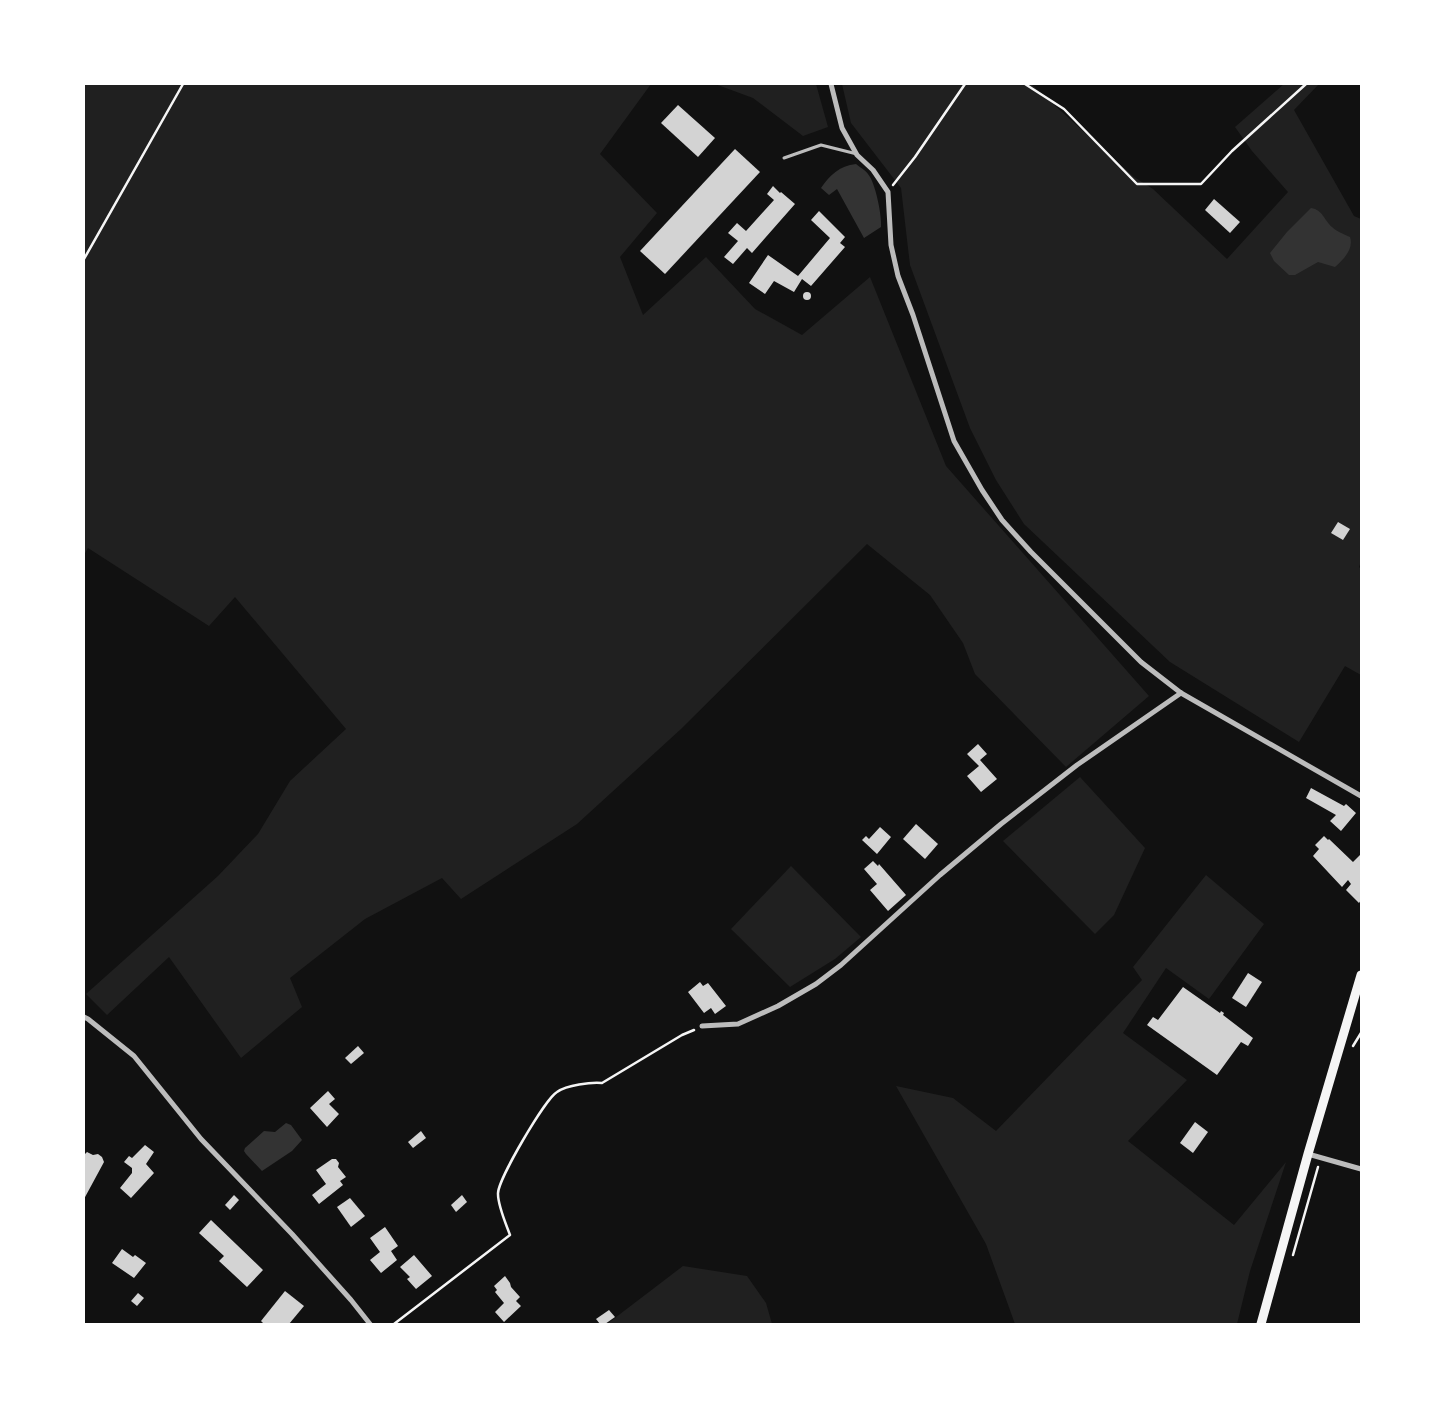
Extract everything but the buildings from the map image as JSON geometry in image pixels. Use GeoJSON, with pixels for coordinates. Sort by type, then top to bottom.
{"type":"FeatureCollection","features":[{"type":"Feature","properties":{"kind":"main road"},"geometry":{"type":"LineString","coordinates":[[1261,1324],[1308,1154],[1361,975]]}},
{"type":"Feature","properties":{"kind":"street"},"geometry":{"type":"LineString","coordinates":[[831,84],[842,128],[857,155],[873,170],[888,192],[891,244],[898,276],[913,315],[954,441],[982,490],[1002,520],[1031,552],[1141,662],[1180,694],[1361,796]]}},
{"type":"Feature","properties":{"kind":"street"},"geometry":{"type":"LineString","coordinates":[[702,1026],[738,1024],[778,1006],[816,984],[841,965],[940,875],[1001,824],[1077,765],[1180,694]]}},
{"type":"Feature","properties":{"kind":"street"},"geometry":{"type":"LineString","coordinates":[[84,1018],[88,1019],[134,1056],[201,1139],[292,1234],[370,1324]]}},
{"type":"Feature","properties":{"kind":"street"},"geometry":{"type":"LineString","coordinates":[[1308,1154],[1361,1169]]}},
{"type":"Feature","properties":{"kind":"lane"},"geometry":{"type":"LineString","coordinates":[[784,158],[821,145],[857,155]]}},
{"type":"Feature","properties":{"kind":"path"},"geometry":{"type":"LineString","coordinates":[[84,259],[182,84]]}},
{"type":"Feature","properties":{"kind":"path"},"geometry":{"type":"LineString","coordinates":[[888,192],[915,157],[965,84]]}},
{"type":"Feature","properties":{"kind":"path"},"geometry":{"type":"LineString","coordinates":[[1025,84],[1064,109],[1136,184],[1201,184],[1232,151],[1306,84]]}},
{"type":"Feature","properties":{"kind":"path"},"geometry":{"type":"LineString","coordinates":[[394,1324],[510,1235],[497,1193],[538,1114],[557,1092],[588,1082],[602,1084],[682,1035],[702,1026]]}},
{"type":"Feature","properties":{"kind":"path"},"geometry":{"type":"LineString","coordinates":[[1350,1054],[1353,1045],[1361,1033]]}},
{"type":"Feature","properties":{"kind":"path"},"geometry":{"type":"LineString","coordinates":[[1292,1258],[1320,1157]]}},
{"type":"Feature","properties":{"kind":"shaded area"},"geometry":{"type":"Polygon","coordinates":[[[84,84],[651,84],[600,154],[657,213],[620,257],[643,315],[706,257],[755,309],[802,335],[870,277],[946,466],[1149,696],[1066,767],[975,674],[963,643],[930,595],[867,544],[681,729],[577,824],[461,899],[442,878],[365,919],[290,978],[302,1007],[241,1058],[169,957],[107,1015],[86,994],[218,876],[258,834],[290,781],[346,729],[235,597],[209,626],[88,548],[84,555],[84,84]]]}},
{"type":"Feature","properties":{"kind":"shaded area"},"geometry":{"type":"Polygon","coordinates":[[[715,84],[816,84],[828,127],[803,136],[753,98],[715,84]]]}},
{"type":"Feature","properties":{"kind":"shaded area"},"geometry":{"type":"Polygon","coordinates":[[[842,84],[1031,84],[1134,177],[1153,189],[1227,259],[1288,192],[1252,151],[1235,127],[1284,84],[1319,84],[1294,110],[1354,216],[1361,219],[1361,562],[1359,567],[1361,569],[1361,675],[1345,666],[1299,742],[1170,662],[1024,524],[996,480],[970,428],[910,265],[901,188],[851,123],[842,84]]]}},
{"type":"Feature","properties":{"kind":"shaded area"},"geometry":{"type":"Polygon","coordinates":[[[856,164],[867,173],[872,182],[881,216],[881,227],[864,238],[837,189],[829,195],[821,188],[836,172],[856,164]]]}},
{"type":"Feature","properties":{"kind":"shaded area"},"geometry":{"type":"Polygon","coordinates":[[[1311,208],[1321,213],[1338,232],[1350,237],[1349,250],[1335,267],[1318,262],[1295,275],[1289,275],[1274,261],[1270,253],[1287,232],[1311,208]]]}},
{"type":"Feature","properties":{"kind":"shaded area"},"geometry":{"type":"Polygon","coordinates":[[[1080,777],[1145,848],[1114,915],[1095,934],[1003,841],[1080,777]]]}},
{"type":"Feature","properties":{"kind":"shaded area"},"geometry":{"type":"Polygon","coordinates":[[[791,866],[861,937],[835,959],[790,987],[731,929],[791,866]]]}},
{"type":"Feature","properties":{"kind":"shaded area"},"geometry":{"type":"Polygon","coordinates":[[[1206,875],[1264,924],[1209,999],[1166,968],[1123,1033],[1187,1080],[1128,1141],[1234,1225],[1286,1162],[1250,1271],[1237,1324],[1015,1324],[986,1244],[896,1086],[953,1098],[996,1131],[1142,980],[1133,967],[1206,875]]]}},
{"type":"Feature","properties":{"kind":"shaded area"},"geometry":{"type":"Polygon","coordinates":[[[286,1123],[291,1125],[302,1140],[292,1151],[262,1171],[246,1154],[245,1148],[264,1131],[275,1132],[286,1123]]]}},
{"type":"Feature","properties":{"kind":"shaded area"},"geometry":{"type":"Polygon","coordinates":[[[683,1266],[747,1276],[766,1303],[772,1324],[607,1324],[683,1266]]]}}]}
